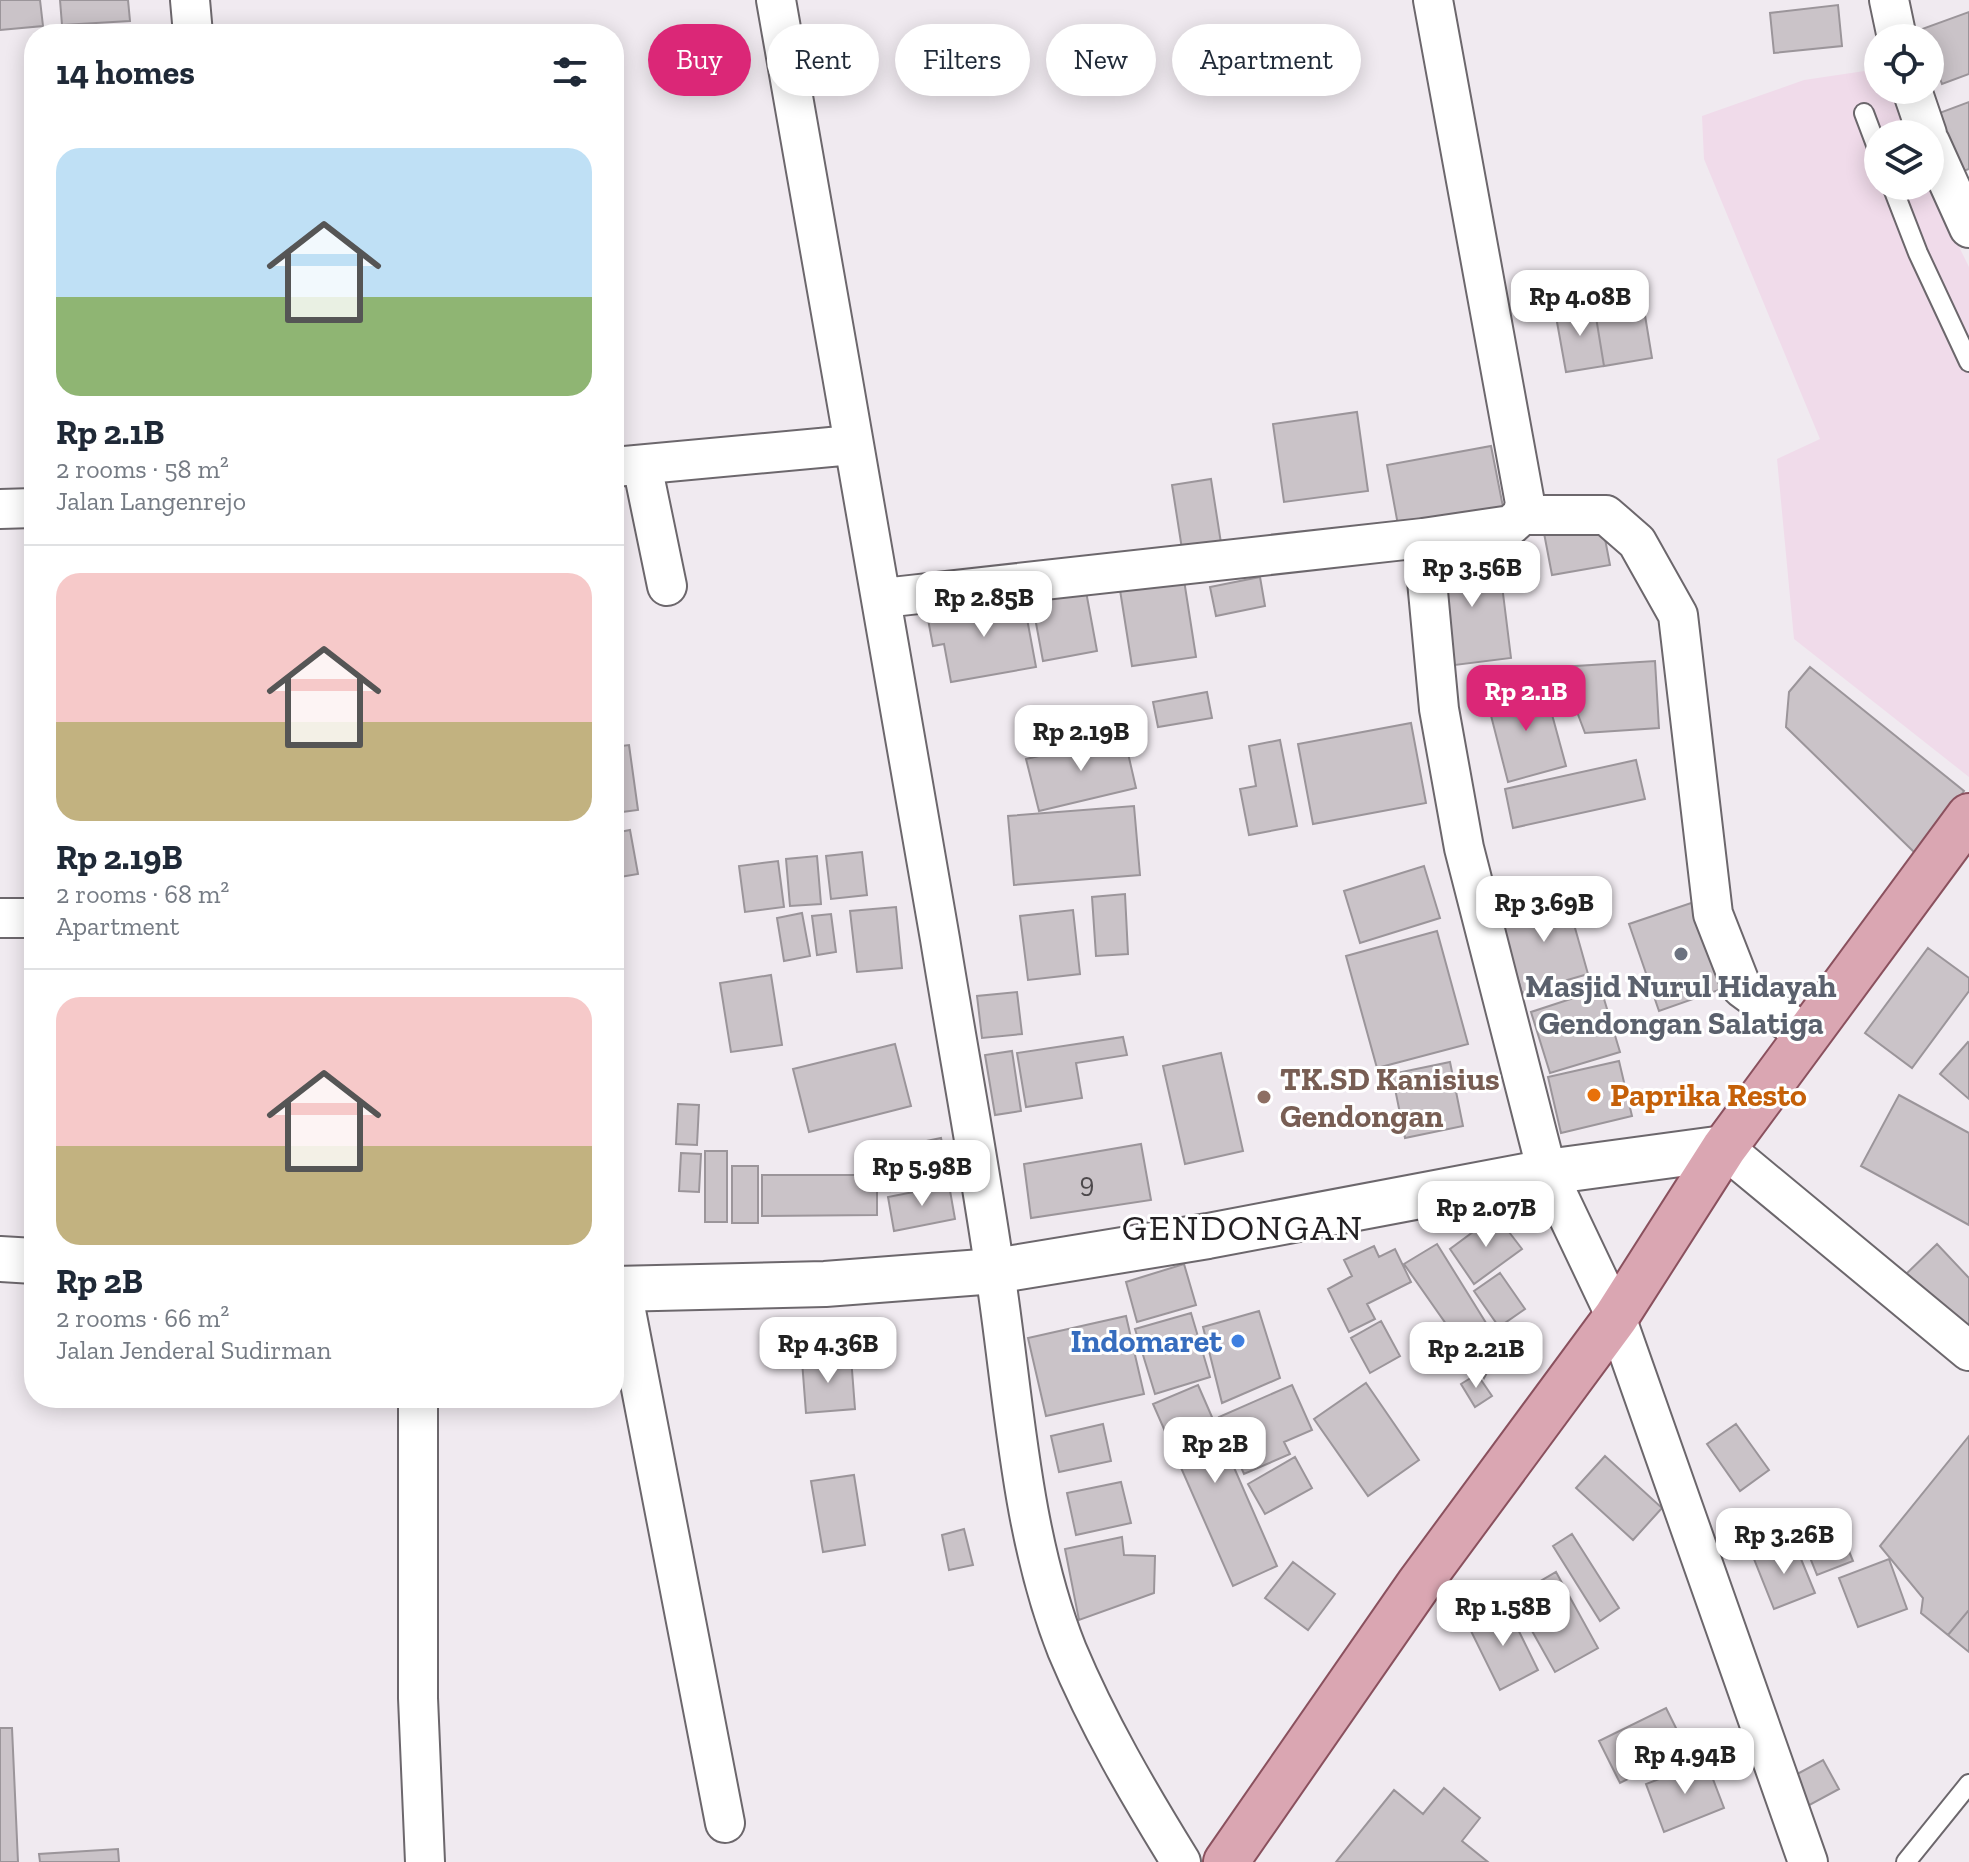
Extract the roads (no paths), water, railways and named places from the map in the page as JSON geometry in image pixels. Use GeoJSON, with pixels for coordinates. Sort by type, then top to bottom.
{"type":"FeatureCollection","features":[{"type":"Feature","properties":{"kind":"main road"},"geometry":{"type":"LineString","coordinates":[[1226,1862],[1419,1584],[1616,1317],[1724,1148],[1969,816]]}},
{"type":"Feature","properties":{"kind":"street"},"geometry":{"type":"LineString","coordinates":[[190,0],[192,24]]}},
{"type":"Feature","properties":{"kind":"street"},"geometry":{"type":"LineString","coordinates":[[776,0],[852,445],[883,598],[995,1271],[1032,1526],[1048,1591],[1067,1649],[1102,1724],[1181,1862]]}},
{"type":"Feature","properties":{"kind":"street"},"geometry":{"type":"LineString","coordinates":[[883,598],[1498,529],[1511,525],[1522,515],[1525,503],[1433,0]]}},
{"type":"Feature","properties":{"kind":"street"},"geometry":{"type":"LineString","coordinates":[[1889,0],[1894,24]]}},
{"type":"Feature","properties":{"kind":"street"},"geometry":{"type":"LineString","coordinates":[[1944,173],[1969,228]]}},
{"type":"Feature","properties":{"kind":"street"},"geometry":{"type":"LineString","coordinates":[[667,586],[628,466],[852,445]]}},
{"type":"Feature","properties":{"kind":"street"},"geometry":{"type":"LineString","coordinates":[[0,509],[24,508]]}},
{"type":"Feature","properties":{"kind":"street"},"geometry":{"type":"LineString","coordinates":[[1522,515],[1606,515],[1637,542],[1678,615],[1713,914],[1742,988],[1807,1036]]}},
{"type":"Feature","properties":{"kind":"street"},"geometry":{"type":"LineString","coordinates":[[1423,538],[1439,709],[1464,848],[1547,1172],[1616,1317],[1808,1862]]}},
{"type":"Feature","properties":{"kind":"street"},"geometry":{"type":"LineString","coordinates":[[0,918],[24,918]]}},
{"type":"Feature","properties":{"kind":"street"},"geometry":{"type":"LineString","coordinates":[[624,1289],[825,1284],[995,1271],[1208,1236],[1547,1172],[1724,1148],[1969,1351]]}},
{"type":"Feature","properties":{"kind":"street"},"geometry":{"type":"LineString","coordinates":[[0,1259],[24,1260]]}},
{"type":"Feature","properties":{"kind":"street"},"geometry":{"type":"LineString","coordinates":[[624,1319],[725,1823]]}},
{"type":"Feature","properties":{"kind":"street"},"geometry":{"type":"LineString","coordinates":[[418,1408],[418,1698],[425,1862]]}},
{"type":"Feature","properties":{"kind":"lane"},"geometry":{"type":"LineString","coordinates":[[1864,113],[1867,120]]}},
{"type":"Feature","properties":{"kind":"lane"},"geometry":{"type":"LineString","coordinates":[[1897,200],[1918,253],[1969,362]]}},
{"type":"Feature","properties":{"kind":"lane"},"geometry":{"type":"LineString","coordinates":[[1906,1862],[1969,1784]]}},
{"type":"Feature","properties":{"kind":"place","name":"Masjid Nurul Hidayah Gendongan Salatiga"},"geometry":{"type":"Point","coordinates":[1681,954]}},
{"type":"Feature","properties":{"kind":"place","name":"Paprika Resto"},"geometry":{"type":"Point","coordinates":[1594,1095]}},
{"type":"Feature","properties":{"kind":"place","name":"TK.SD Kanisius Gendongan"},"geometry":{"type":"Point","coordinates":[1264,1097]}},
{"type":"Feature","properties":{"kind":"place","name":"Indomaret"},"geometry":{"type":"Point","coordinates":[1238,1341]}},
{"type":"Feature","properties":{"kind":"district","name":"GENDONGAN"},"geometry":{"type":"Point","coordinates":[1243,1227]}}]}
